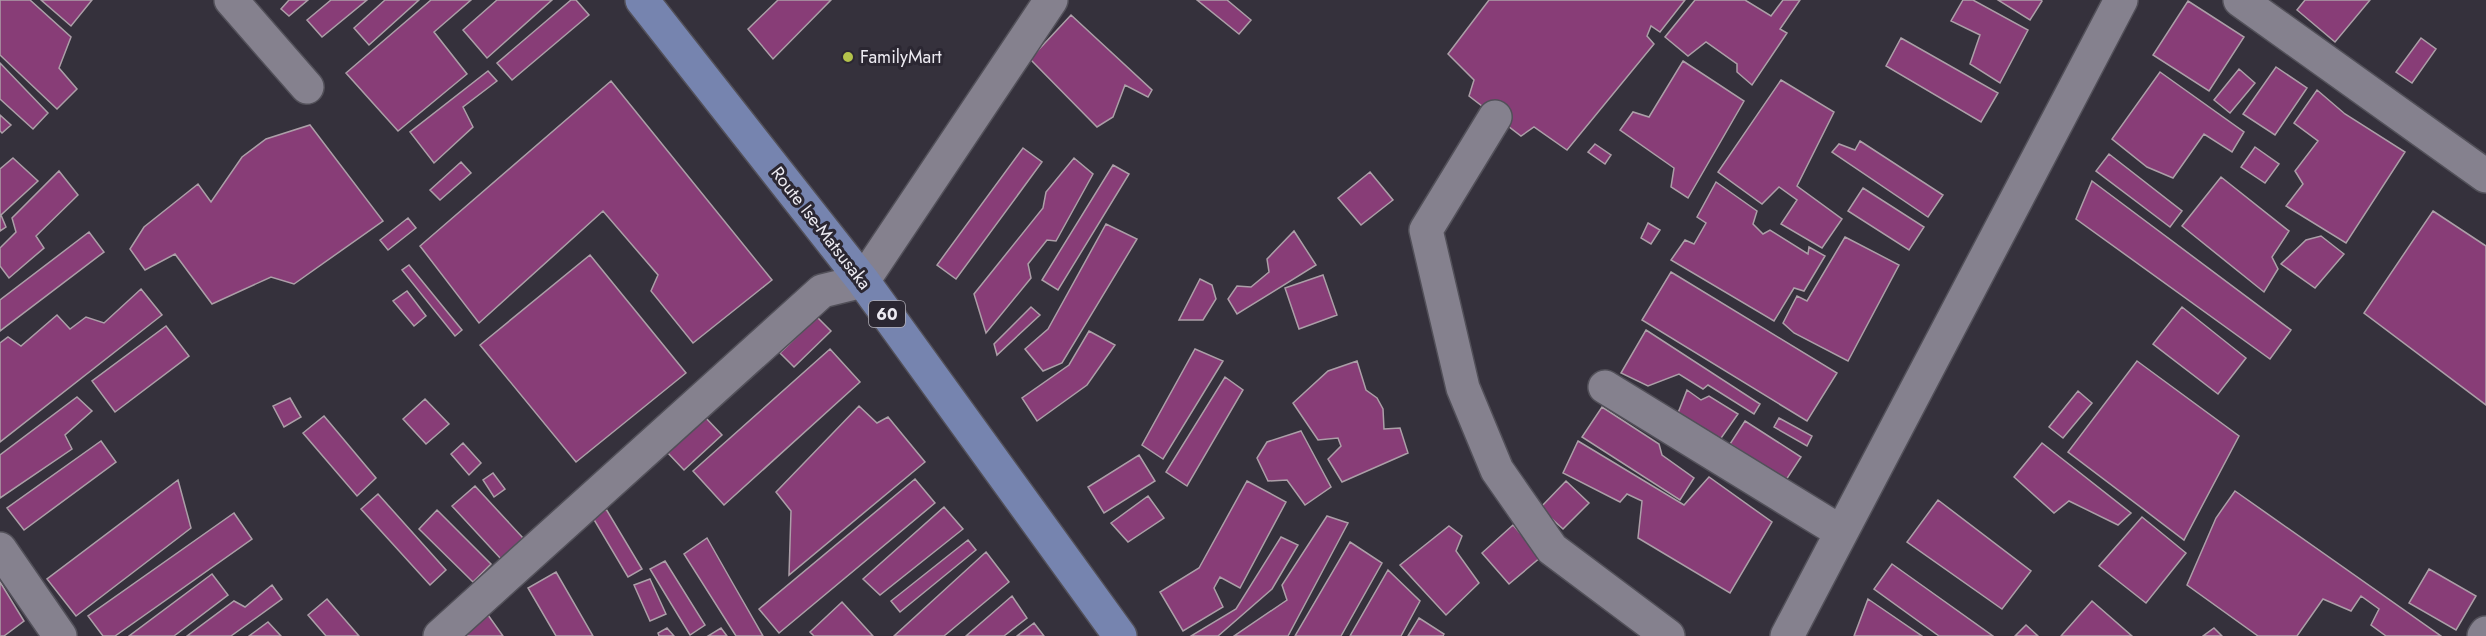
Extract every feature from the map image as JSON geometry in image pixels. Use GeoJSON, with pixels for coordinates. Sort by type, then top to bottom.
{"type":"FeatureCollection","features":[{"type":"Feature","properties":{"kind":"main road","name":"Route Ise-Matsusaka"},"geometry":{"type":"LineString","coordinates":[[642,0],[863,281],[1120,636]]}},
{"type":"Feature","properties":{"kind":"street"},"geometry":{"type":"LineString","coordinates":[[231,0],[307,87]]}},
{"type":"Feature","properties":{"kind":"street"},"geometry":{"type":"LineString","coordinates":[[444,634],[822,291],[863,281],[1051,0]]}},
{"type":"Feature","properties":{"kind":"street"},"geometry":{"type":"LineString","coordinates":[[1787,636],[2121,0]]}},
{"type":"Feature","properties":{"kind":"street"},"geometry":{"type":"LineString","coordinates":[[2240,0],[2486,176]]}},
{"type":"Feature","properties":{"kind":"street"},"geometry":{"type":"LineString","coordinates":[[1495,117],[1426,230],[1463,388],[1497,470],[1552,549],[1668,636]]}},
{"type":"Feature","properties":{"kind":"street"},"geometry":{"type":"LineString","coordinates":[[1605,387],[1840,532]]}},
{"type":"Feature","properties":{"kind":"street"},"geometry":{"type":"LineString","coordinates":[[0,549],[60,636]]}},
{"type":"Feature","properties":{"kind":"building"},"geometry":{"type":"Polygon","coordinates":[[[0,0],[30,0],[71,37],[59,68],[77,89],[57,109],[0,55],[0,0]]]}},
{"type":"Feature","properties":{"kind":"building"},"geometry":{"type":"Polygon","coordinates":[[[41,0],[92,0],[71,26],[41,0]]]}},
{"type":"Feature","properties":{"kind":"building"},"geometry":{"type":"Polygon","coordinates":[[[289,0],[308,0],[289,16],[281,9],[289,0]]]}},
{"type":"Feature","properties":{"kind":"building"},"geometry":{"type":"Polygon","coordinates":[[[331,0],[367,0],[322,37],[307,20],[331,0]]]}},
{"type":"Feature","properties":{"kind":"building"},"geometry":{"type":"Polygon","coordinates":[[[385,0],[419,0],[369,45],[354,28],[385,0]]]}},
{"type":"Feature","properties":{"kind":"building"},"geometry":{"type":"Polygon","coordinates":[[[431,0],[471,0],[434,32],[467,74],[398,131],[346,73],[431,0]]]}},
{"type":"Feature","properties":{"kind":"building"},"geometry":{"type":"Polygon","coordinates":[[[497,0],[552,0],[487,58],[463,30],[497,0]]]}},
{"type":"Feature","properties":{"kind":"building"},"geometry":{"type":"Polygon","coordinates":[[[571,0],[576,0],[589,15],[512,80],[497,63],[571,0]]]}},
{"type":"Feature","properties":{"kind":"building"},"geometry":{"type":"Polygon","coordinates":[[[778,0],[831,0],[773,59],[748,29],[778,0]]]}},
{"type":"Feature","properties":{"kind":"building"},"geometry":{"type":"Polygon","coordinates":[[[1197,0],[1227,0],[1251,20],[1239,34],[1197,0]]]}},
{"type":"Feature","properties":{"kind":"building"},"geometry":{"type":"Polygon","coordinates":[[[1489,0],[1685,0],[1660,32],[1651,26],[1647,36],[1654,44],[1567,150],[1534,127],[1521,136],[1469,96],[1474,80],[1448,54],[1489,0]]]}},
{"type":"Feature","properties":{"kind":"building"},"geometry":{"type":"Polygon","coordinates":[[[1695,0],[1745,0],[1771,16],[1783,0],[1800,0],[1780,29],[1787,33],[1752,85],[1737,72],[1737,64],[1706,42],[1688,56],[1665,37],[1695,0]]]}},
{"type":"Feature","properties":{"kind":"building"},"geometry":{"type":"Polygon","coordinates":[[[1963,0],[1973,0],[2028,30],[2000,83],[1970,64],[1980,35],[1951,21],[1963,0]]]}},
{"type":"Feature","properties":{"kind":"building"},"geometry":{"type":"Polygon","coordinates":[[[1998,0],[2041,0],[2042,1],[2030,20],[1998,0]]]}},
{"type":"Feature","properties":{"kind":"building"},"geometry":{"type":"Polygon","coordinates":[[[2305,0],[2370,0],[2335,42],[2297,10],[2305,0]]]}},
{"type":"Feature","properties":{"kind":"building"},"geometry":{"type":"Polygon","coordinates":[[[2188,1],[2244,37],[2209,91],[2153,55],[2188,1]]]}},
{"type":"Feature","properties":{"kind":"building"},"geometry":{"type":"Polygon","coordinates":[[[1071,15],[1152,90],[1148,97],[1125,85],[1113,117],[1097,127],[1030,59],[1071,15]]]}},
{"type":"Feature","properties":{"kind":"building"},"geometry":{"type":"Polygon","coordinates":[[[1901,38],[1998,93],[1981,122],[1886,66],[1901,38]]]}},
{"type":"Feature","properties":{"kind":"building"},"geometry":{"type":"Polygon","coordinates":[[[2421,38],[2436,49],[2412,83],[2396,72],[2421,38]]]}},
{"type":"Feature","properties":{"kind":"building"},"geometry":{"type":"Polygon","coordinates":[[[1683,61],[1744,101],[1688,198],[1671,187],[1674,168],[1620,130],[1633,112],[1649,117],[1683,61]]]}},
{"type":"Feature","properties":{"kind":"building"},"geometry":{"type":"Polygon","coordinates":[[[0,63],[48,113],[33,129],[0,99],[0,63]]]}},
{"type":"Feature","properties":{"kind":"building"},"geometry":{"type":"Polygon","coordinates":[[[2276,67],[2307,88],[2275,135],[2243,114],[2276,67]]]}},
{"type":"Feature","properties":{"kind":"building"},"geometry":{"type":"Polygon","coordinates":[[[2239,69],[2255,83],[2230,113],[2214,100],[2239,69]]]}},
{"type":"Feature","properties":{"kind":"building"},"geometry":{"type":"Polygon","coordinates":[[[488,71],[497,81],[463,107],[473,127],[434,163],[410,132],[488,71]]]}},
{"type":"Feature","properties":{"kind":"building"},"geometry":{"type":"Polygon","coordinates":[[[2160,72],[2244,132],[2232,152],[2204,134],[2173,178],[2147,167],[2112,139],[2160,72]]]}},
{"type":"Feature","properties":{"kind":"building"},"geometry":{"type":"Polygon","coordinates":[[[1781,80],[1834,112],[1797,186],[1842,219],[1822,248],[1781,224],[1797,200],[1779,187],[1762,204],[1718,172],[1781,80]]]}},
{"type":"Feature","properties":{"kind":"building"},"geometry":{"type":"Polygon","coordinates":[[[611,81],[772,280],[693,343],[651,291],[658,275],[603,211],[479,323],[420,246],[611,81]]]}},
{"type":"Feature","properties":{"kind":"building"},"geometry":{"type":"Polygon","coordinates":[[[2317,90],[2345,114],[2405,152],[2346,243],[2286,206],[2303,184],[2295,171],[2318,141],[2294,123],[2317,90]]]}},
{"type":"Feature","properties":{"kind":"building"},"geometry":{"type":"Polygon","coordinates":[[[0,115],[11,125],[2,133],[0,131],[0,115]]]}},
{"type":"Feature","properties":{"kind":"building"},"geometry":{"type":"Polygon","coordinates":[[[310,125],[383,221],[294,284],[271,277],[212,304],[175,254],[145,270],[130,249],[144,227],[198,184],[211,202],[242,157],[266,139],[310,125]]]}},
{"type":"Feature","properties":{"kind":"building"},"geometry":{"type":"Polygon","coordinates":[[[1860,141],[1943,195],[1928,217],[1832,152],[1839,144],[1855,150],[1860,141]]]}},
{"type":"Feature","properties":{"kind":"building"},"geometry":{"type":"Polygon","coordinates":[[[1595,144],[1611,155],[1605,164],[1588,152],[1595,144]]]}},
{"type":"Feature","properties":{"kind":"building"},"geometry":{"type":"Polygon","coordinates":[[[2255,147],[2279,164],[2265,183],[2241,167],[2255,147]]]}},
{"type":"Feature","properties":{"kind":"building"},"geometry":{"type":"Polygon","coordinates":[[[1023,148],[1042,162],[956,279],[937,265],[1023,148]]]}},
{"type":"Feature","properties":{"kind":"building"},"geometry":{"type":"Polygon","coordinates":[[[2109,154],[2182,211],[2170,227],[2096,171],[2109,154]]]}},
{"type":"Feature","properties":{"kind":"building"},"geometry":{"type":"Polygon","coordinates":[[[13,158],[38,181],[1,215],[6,227],[0,231],[0,169],[13,158]]]}},
{"type":"Feature","properties":{"kind":"building"},"geometry":{"type":"Polygon","coordinates":[[[1074,158],[1093,174],[1056,241],[1047,240],[1028,264],[1031,278],[986,333],[974,294],[1043,208],[1046,192],[1074,158]]]}},
{"type":"Feature","properties":{"kind":"building"},"geometry":{"type":"Polygon","coordinates":[[[461,162],[471,173],[440,200],[430,190],[461,162]]]}},
{"type":"Feature","properties":{"kind":"building"},"geometry":{"type":"Polygon","coordinates":[[[1113,165],[1129,174],[1058,290],[1042,280],[1113,165]]]}},
{"type":"Feature","properties":{"kind":"building"},"geometry":{"type":"Polygon","coordinates":[[[59,171],[78,195],[36,236],[44,248],[9,278],[0,266],[0,248],[16,232],[12,218],[59,171]]]}},
{"type":"Feature","properties":{"kind":"building"},"geometry":{"type":"Polygon","coordinates":[[[1370,172],[1393,200],[1361,225],[1338,198],[1370,172]]]}},
{"type":"Feature","properties":{"kind":"building"},"geometry":{"type":"Polygon","coordinates":[[[2221,177],[2289,231],[2272,257],[2278,269],[2264,292],[2182,226],[2221,177]]]}},
{"type":"Feature","properties":{"kind":"building"},"geometry":{"type":"Polygon","coordinates":[[[2092,181],[2291,330],[2270,359],[2076,219],[2092,181]]]}},
{"type":"Feature","properties":{"kind":"building"},"geometry":{"type":"Polygon","coordinates":[[[1716,182],[1757,211],[1753,224],[1763,234],[1770,230],[1808,254],[1809,247],[1825,256],[1804,291],[1794,288],[1774,321],[1671,260],[1685,240],[1694,244],[1706,223],[1697,217],[1716,182]]]}},
{"type":"Feature","properties":{"kind":"building"},"geometry":{"type":"Polygon","coordinates":[[[1863,188],[1924,227],[1909,250],[1848,211],[1863,188]]]}},
{"type":"Feature","properties":{"kind":"building"},"geometry":{"type":"Polygon","coordinates":[[[2433,211],[2486,246],[2486,405],[2364,313],[2433,211]]]}},
{"type":"Feature","properties":{"kind":"building"},"geometry":{"type":"Polygon","coordinates":[[[408,218],[416,228],[388,250],[380,240],[408,218]]]}},
{"type":"Feature","properties":{"kind":"building"},"geometry":{"type":"Polygon","coordinates":[[[1648,223],[1660,230],[1651,244],[1641,238],[1648,223]]]}},
{"type":"Feature","properties":{"kind":"building"},"geometry":{"type":"Polygon","coordinates":[[[1106,224],[1137,239],[1062,363],[1043,371],[1025,349],[1048,329],[1106,224]]]}},
{"type":"Feature","properties":{"kind":"building"},"geometry":{"type":"Polygon","coordinates":[[[1294,231],[1316,265],[1237,314],[1228,299],[1237,286],[1251,287],[1269,272],[1267,259],[1294,231]]]}},
{"type":"Feature","properties":{"kind":"building"},"geometry":{"type":"Polygon","coordinates":[[[89,232],[104,252],[0,331],[0,300],[89,232]]]}},
{"type":"Feature","properties":{"kind":"building"},"geometry":{"type":"Polygon","coordinates":[[[2321,236],[2344,254],[2315,288],[2281,264],[2306,240],[2321,236]]]}},
{"type":"Feature","properties":{"kind":"building"},"geometry":{"type":"Polygon","coordinates":[[[1845,237],[1899,265],[1848,361],[1794,333],[1783,323],[1797,296],[1807,301],[1845,237]]]}},
{"type":"Feature","properties":{"kind":"building"},"geometry":{"type":"Polygon","coordinates":[[[590,255],[686,373],[576,462],[480,345],[590,255]]]}},
{"type":"Feature","properties":{"kind":"building"},"geometry":{"type":"Polygon","coordinates":[[[409,265],[462,330],[455,336],[402,270],[409,265]]]}},
{"type":"Feature","properties":{"kind":"building"},"geometry":{"type":"Polygon","coordinates":[[[1671,272],[1837,373],[1807,421],[1642,320],[1671,272]]]}},
{"type":"Feature","properties":{"kind":"building"},"geometry":{"type":"Polygon","coordinates":[[[1323,275],[1337,315],[1299,329],[1285,288],[1323,275]]]}},
{"type":"Feature","properties":{"kind":"building"},"geometry":{"type":"Polygon","coordinates":[[[1200,279],[1212,285],[1216,299],[1203,320],[1179,320],[1200,279]]]}},
{"type":"Feature","properties":{"kind":"building"},"geometry":{"type":"Polygon","coordinates":[[[141,289],[162,315],[0,442],[0,343],[8,337],[21,346],[57,315],[70,329],[86,317],[104,323],[141,289]]]}},
{"type":"Feature","properties":{"kind":"building"},"geometry":{"type":"Polygon","coordinates":[[[407,291],[426,316],[414,326],[393,301],[407,291]]]}},
{"type":"Feature","properties":{"kind":"building"},"geometry":{"type":"Polygon","coordinates":[[[1031,307],[1040,315],[997,355],[994,344],[1031,307]]]}},
{"type":"Feature","properties":{"kind":"building"},"geometry":{"type":"Polygon","coordinates":[[[2182,307],[2246,358],[2218,394],[2153,344],[2182,307]]]}},
{"type":"Feature","properties":{"kind":"building"},"geometry":{"type":"Polygon","coordinates":[[[817,317],[831,331],[794,367],[780,353],[817,317]]]}},
{"type":"Feature","properties":{"kind":"building"},"geometry":{"type":"Polygon","coordinates":[[[166,326],[189,356],[115,412],[92,381],[166,326]]]}},
{"type":"Feature","properties":{"kind":"building"},"geometry":{"type":"Polygon","coordinates":[[[1646,330],[1760,404],[1754,414],[1708,385],[1703,389],[1679,374],[1648,386],[1621,373],[1646,330]]]}},
{"type":"Feature","properties":{"kind":"building"},"geometry":{"type":"Polygon","coordinates":[[[1089,331],[1115,345],[1087,385],[1037,421],[1022,398],[1069,365],[1089,331]]]}},
{"type":"Feature","properties":{"kind":"building"},"geometry":{"type":"Polygon","coordinates":[[[830,349],[860,382],[724,505],[693,471],[830,349]]]}},
{"type":"Feature","properties":{"kind":"building"},"geometry":{"type":"Polygon","coordinates":[[[1195,349],[1223,361],[1163,459],[1142,445],[1195,349]]]}},
{"type":"Feature","properties":{"kind":"building"},"geometry":{"type":"Polygon","coordinates":[[[1357,361],[1366,390],[1377,398],[1383,409],[1384,429],[1400,428],[1408,453],[1342,482],[1328,459],[1341,446],[1338,438],[1318,440],[1293,403],[1328,371],[1357,361]]]}},
{"type":"Feature","properties":{"kind":"building"},"geometry":{"type":"Polygon","coordinates":[[[2137,361],[2239,436],[2184,540],[2068,452],[2137,361]]]}},
{"type":"Feature","properties":{"kind":"building"},"geometry":{"type":"Polygon","coordinates":[[[1225,377],[1243,390],[1187,486],[1166,472],[1225,377]]]}},
{"type":"Feature","properties":{"kind":"building"},"geometry":{"type":"Polygon","coordinates":[[[1687,390],[1701,400],[1709,396],[1738,414],[1719,441],[1678,413],[1687,390]]]}},
{"type":"Feature","properties":{"kind":"building"},"geometry":{"type":"Polygon","coordinates":[[[2078,391],[2092,403],[2063,438],[2049,427],[2078,391]]]}},
{"type":"Feature","properties":{"kind":"building"},"geometry":{"type":"Polygon","coordinates":[[[77,397],[92,411],[65,435],[72,449],[0,498],[0,455],[77,397]]]}},
{"type":"Feature","properties":{"kind":"building"},"geometry":{"type":"Polygon","coordinates":[[[290,398],[301,417],[284,427],[273,406],[290,398]]]}},
{"type":"Feature","properties":{"kind":"building"},"geometry":{"type":"Polygon","coordinates":[[[425,399],[449,424],[426,444],[403,419],[425,399]]]}},
{"type":"Feature","properties":{"kind":"building"},"geometry":{"type":"Polygon","coordinates":[[[859,406],[877,423],[888,417],[925,462],[789,575],[791,511],[776,492],[859,406]]]}},
{"type":"Feature","properties":{"kind":"building"},"geometry":{"type":"Polygon","coordinates":[[[1602,407],[1659,444],[1662,455],[1694,478],[1680,500],[1582,437],[1602,407]]]}},
{"type":"Feature","properties":{"kind":"building"},"geometry":{"type":"Polygon","coordinates":[[[324,416],[376,478],[357,496],[303,433],[324,416]]]}},
{"type":"Feature","properties":{"kind":"building"},"geometry":{"type":"Polygon","coordinates":[[[704,416],[722,435],[684,470],[667,452],[704,416]]]}},
{"type":"Feature","properties":{"kind":"building"},"geometry":{"type":"Polygon","coordinates":[[[1779,418],[1812,436],[1807,446],[1774,427],[1779,418]]]}},
{"type":"Feature","properties":{"kind":"building"},"geometry":{"type":"Polygon","coordinates":[[[1745,421],[1801,457],[1786,480],[1730,444],[1745,421]]]}},
{"type":"Feature","properties":{"kind":"building"},"geometry":{"type":"Polygon","coordinates":[[[1301,431],[1331,487],[1305,505],[1287,480],[1268,481],[1257,458],[1267,442],[1301,431]]]}},
{"type":"Feature","properties":{"kind":"building"},"geometry":{"type":"Polygon","coordinates":[[[101,441],[116,462],[24,530],[7,508],[101,441]]]}},
{"type":"Feature","properties":{"kind":"building"},"geometry":{"type":"Polygon","coordinates":[[[1578,441],[1684,505],[1709,477],[1772,522],[1730,593],[1638,538],[1642,501],[1627,494],[1620,502],[1563,473],[1578,441]]]}},
{"type":"Feature","properties":{"kind":"building"},"geometry":{"type":"Polygon","coordinates":[[[463,443],[481,463],[469,475],[451,454],[463,443]]]}},
{"type":"Feature","properties":{"kind":"building"},"geometry":{"type":"Polygon","coordinates":[[[2042,443],[2131,513],[2118,525],[2069,501],[2054,513],[2014,477],[2042,443]]]}},
{"type":"Feature","properties":{"kind":"building"},"geometry":{"type":"Polygon","coordinates":[[[1139,455],[1155,481],[1104,513],[1088,487],[1139,455]]]}},
{"type":"Feature","properties":{"kind":"building"},"geometry":{"type":"Polygon","coordinates":[[[493,473],[505,489],[494,497],[483,480],[493,473]]]}},
{"type":"Feature","properties":{"kind":"building"},"geometry":{"type":"Polygon","coordinates":[[[915,479],[935,503],[779,633],[759,609],[915,479]]]}},
{"type":"Feature","properties":{"kind":"building"},"geometry":{"type":"Polygon","coordinates":[[[178,480],[191,528],[76,616],[47,579],[178,480]]]}},
{"type":"Feature","properties":{"kind":"building"},"geometry":{"type":"Polygon","coordinates":[[[1247,481],[1286,502],[1240,588],[1220,577],[1214,588],[1223,607],[1183,631],[1160,592],[1199,568],[1247,481]]]}},
{"type":"Feature","properties":{"kind":"building"},"geometry":{"type":"Polygon","coordinates":[[[1566,481],[1589,503],[1563,529],[1540,508],[1566,481]]]}},
{"type":"Feature","properties":{"kind":"building"},"geometry":{"type":"Polygon","coordinates":[[[475,486],[523,538],[501,559],[452,506],[475,486]]]}},
{"type":"Feature","properties":{"kind":"building"},"geometry":{"type":"Polygon","coordinates":[[[2235,491],[2441,636],[2386,636],[2371,625],[2379,609],[2361,596],[2351,611],[2323,599],[2297,636],[2258,636],[2187,585],[2216,518],[2235,491]]]}},
{"type":"Feature","properties":{"kind":"building"},"geometry":{"type":"Polygon","coordinates":[[[378,494],[446,570],[430,585],[361,509],[378,494]]]}},
{"type":"Feature","properties":{"kind":"building"},"geometry":{"type":"Polygon","coordinates":[[[1148,496],[1164,518],[1128,542],[1111,523],[1148,496]]]}},
{"type":"Feature","properties":{"kind":"building"},"geometry":{"type":"Polygon","coordinates":[[[1938,500],[2031,571],[2002,609],[1907,542],[1938,500]]]}},
{"type":"Feature","properties":{"kind":"building"},"geometry":{"type":"Polygon","coordinates":[[[944,507],[963,529],[880,595],[863,579],[944,507]]]}},
{"type":"Feature","properties":{"kind":"building"},"geometry":{"type":"Polygon","coordinates":[[[606,509],[642,569],[628,577],[593,518],[606,509]]]}},
{"type":"Feature","properties":{"kind":"building"},"geometry":{"type":"Polygon","coordinates":[[[437,510],[491,564],[473,582],[419,529],[437,510]]]}},
{"type":"Feature","properties":{"kind":"building"},"geometry":{"type":"Polygon","coordinates":[[[234,513],[252,539],[115,636],[103,636],[88,616],[234,513]]]}},
{"type":"Feature","properties":{"kind":"building"},"geometry":{"type":"Polygon","coordinates":[[[1327,516],[1348,523],[1288,636],[1234,636],[1287,600],[1282,585],[1327,516]]]}},
{"type":"Feature","properties":{"kind":"building"},"geometry":{"type":"Polygon","coordinates":[[[2142,517],[2186,553],[2146,603],[2099,566],[2142,517]]]}},
{"type":"Feature","properties":{"kind":"building"},"geometry":{"type":"Polygon","coordinates":[[[1513,525],[1541,557],[1509,584],[1482,553],[1513,525]]]}},
{"type":"Feature","properties":{"kind":"building"},"geometry":{"type":"Polygon","coordinates":[[[1449,526],[1462,536],[1456,551],[1479,583],[1446,615],[1400,565],[1449,526]]]}},
{"type":"Feature","properties":{"kind":"building"},"geometry":{"type":"Polygon","coordinates":[[[1281,537],[1298,545],[1272,589],[1218,636],[1191,636],[1236,609],[1281,537]]]}},
{"type":"Feature","properties":{"kind":"building"},"geometry":{"type":"Polygon","coordinates":[[[707,538],[763,636],[736,636],[684,554],[707,538]]]}},
{"type":"Feature","properties":{"kind":"building"},"geometry":{"type":"Polygon","coordinates":[[[968,540],[976,550],[900,612],[891,601],[968,540]]]}},
{"type":"Feature","properties":{"kind":"building"},"geometry":{"type":"Polygon","coordinates":[[[1350,542],[1382,563],[1341,636],[1295,636],[1350,542]]]}},
{"type":"Feature","properties":{"kind":"building"},"geometry":{"type":"Polygon","coordinates":[[[986,552],[1009,582],[944,636],[894,636],[986,552]]]}},
{"type":"Feature","properties":{"kind":"building"},"geometry":{"type":"Polygon","coordinates":[[[665,561],[705,625],[690,635],[650,569],[665,561]]]}},
{"type":"Feature","properties":{"kind":"building"},"geometry":{"type":"Polygon","coordinates":[[[1892,564],[1993,636],[1939,636],[1874,589],[1892,564]]]}},
{"type":"Feature","properties":{"kind":"building"},"geometry":{"type":"Polygon","coordinates":[[[2429,569],[2476,596],[2456,630],[2409,603],[2429,569]]]}},
{"type":"Feature","properties":{"kind":"building"},"geometry":{"type":"Polygon","coordinates":[[[1388,570],[1420,601],[1401,636],[1350,636],[1388,570]]]}},
{"type":"Feature","properties":{"kind":"building"},"geometry":{"type":"Polygon","coordinates":[[[556,572],[593,636],[556,636],[528,588],[556,572]]]}},
{"type":"Feature","properties":{"kind":"building"},"geometry":{"type":"Polygon","coordinates":[[[212,574],[228,595],[174,636],[129,636],[212,574]]]}},
{"type":"Feature","properties":{"kind":"building"},"geometry":{"type":"Polygon","coordinates":[[[650,579],[666,614],[650,621],[634,585],[650,579]]]}},
{"type":"Feature","properties":{"kind":"building"},"geometry":{"type":"Polygon","coordinates":[[[0,582],[24,621],[4,636],[0,636],[0,582]]]}},
{"type":"Feature","properties":{"kind":"building"},"geometry":{"type":"Polygon","coordinates":[[[272,585],[282,599],[231,636],[187,636],[234,601],[245,607],[272,585]]]}},
{"type":"Feature","properties":{"kind":"building"},"geometry":{"type":"Polygon","coordinates":[[[1012,596],[1027,618],[1004,636],[966,636],[1012,596]]]}},
{"type":"Feature","properties":{"kind":"building"},"geometry":{"type":"Polygon","coordinates":[[[327,599],[359,636],[326,636],[308,615],[327,599]]]}},
{"type":"Feature","properties":{"kind":"building"},"geometry":{"type":"Polygon","coordinates":[[[1868,599],[1922,636],[1854,636],[1868,599]]]}},
{"type":"Feature","properties":{"kind":"building"},"geometry":{"type":"Polygon","coordinates":[[[2092,601],[2132,636],[2061,636],[2092,601]]]}},
{"type":"Feature","properties":{"kind":"building"},"geometry":{"type":"Polygon","coordinates":[[[842,602],[873,636],[814,636],[810,632],[842,602]]]}},
{"type":"Feature","properties":{"kind":"building"},"geometry":{"type":"Polygon","coordinates":[[[488,615],[503,636],[467,636],[464,631],[488,615]]]}},
{"type":"Feature","properties":{"kind":"building"},"geometry":{"type":"Polygon","coordinates":[[[1419,618],[1444,634],[1443,636],[1408,636],[1419,618]]]}},
{"type":"Feature","properties":{"kind":"building"},"geometry":{"type":"Polygon","coordinates":[[[268,622],[281,636],[249,636],[268,622]]]}},
{"type":"Feature","properties":{"kind":"building"},"geometry":{"type":"Polygon","coordinates":[[[1034,623],[1044,636],[1017,636],[1034,623]]]}},
{"type":"Feature","properties":{"kind":"building"},"geometry":{"type":"Polygon","coordinates":[[[2026,625],[2038,636],[2015,636],[2026,625]]]}},
{"type":"Feature","properties":{"kind":"building"},"geometry":{"type":"Polygon","coordinates":[[[667,628],[674,636],[659,636],[658,633],[667,628]]]}},
{"type":"Feature","properties":{"kind":"building"},"geometry":{"type":"Polygon","coordinates":[[[721,628],[727,636],[708,636],[721,628]]]}},
{"type":"Feature","properties":{"kind":"building"},"geometry":{"type":"Polygon","coordinates":[[[2214,628],[2222,636],[2203,636],[2214,628]]]}},
{"type":"Feature","properties":{"kind":"place","name":"FamilyMart"},"geometry":{"type":"Point","coordinates":[848,57]}}]}
